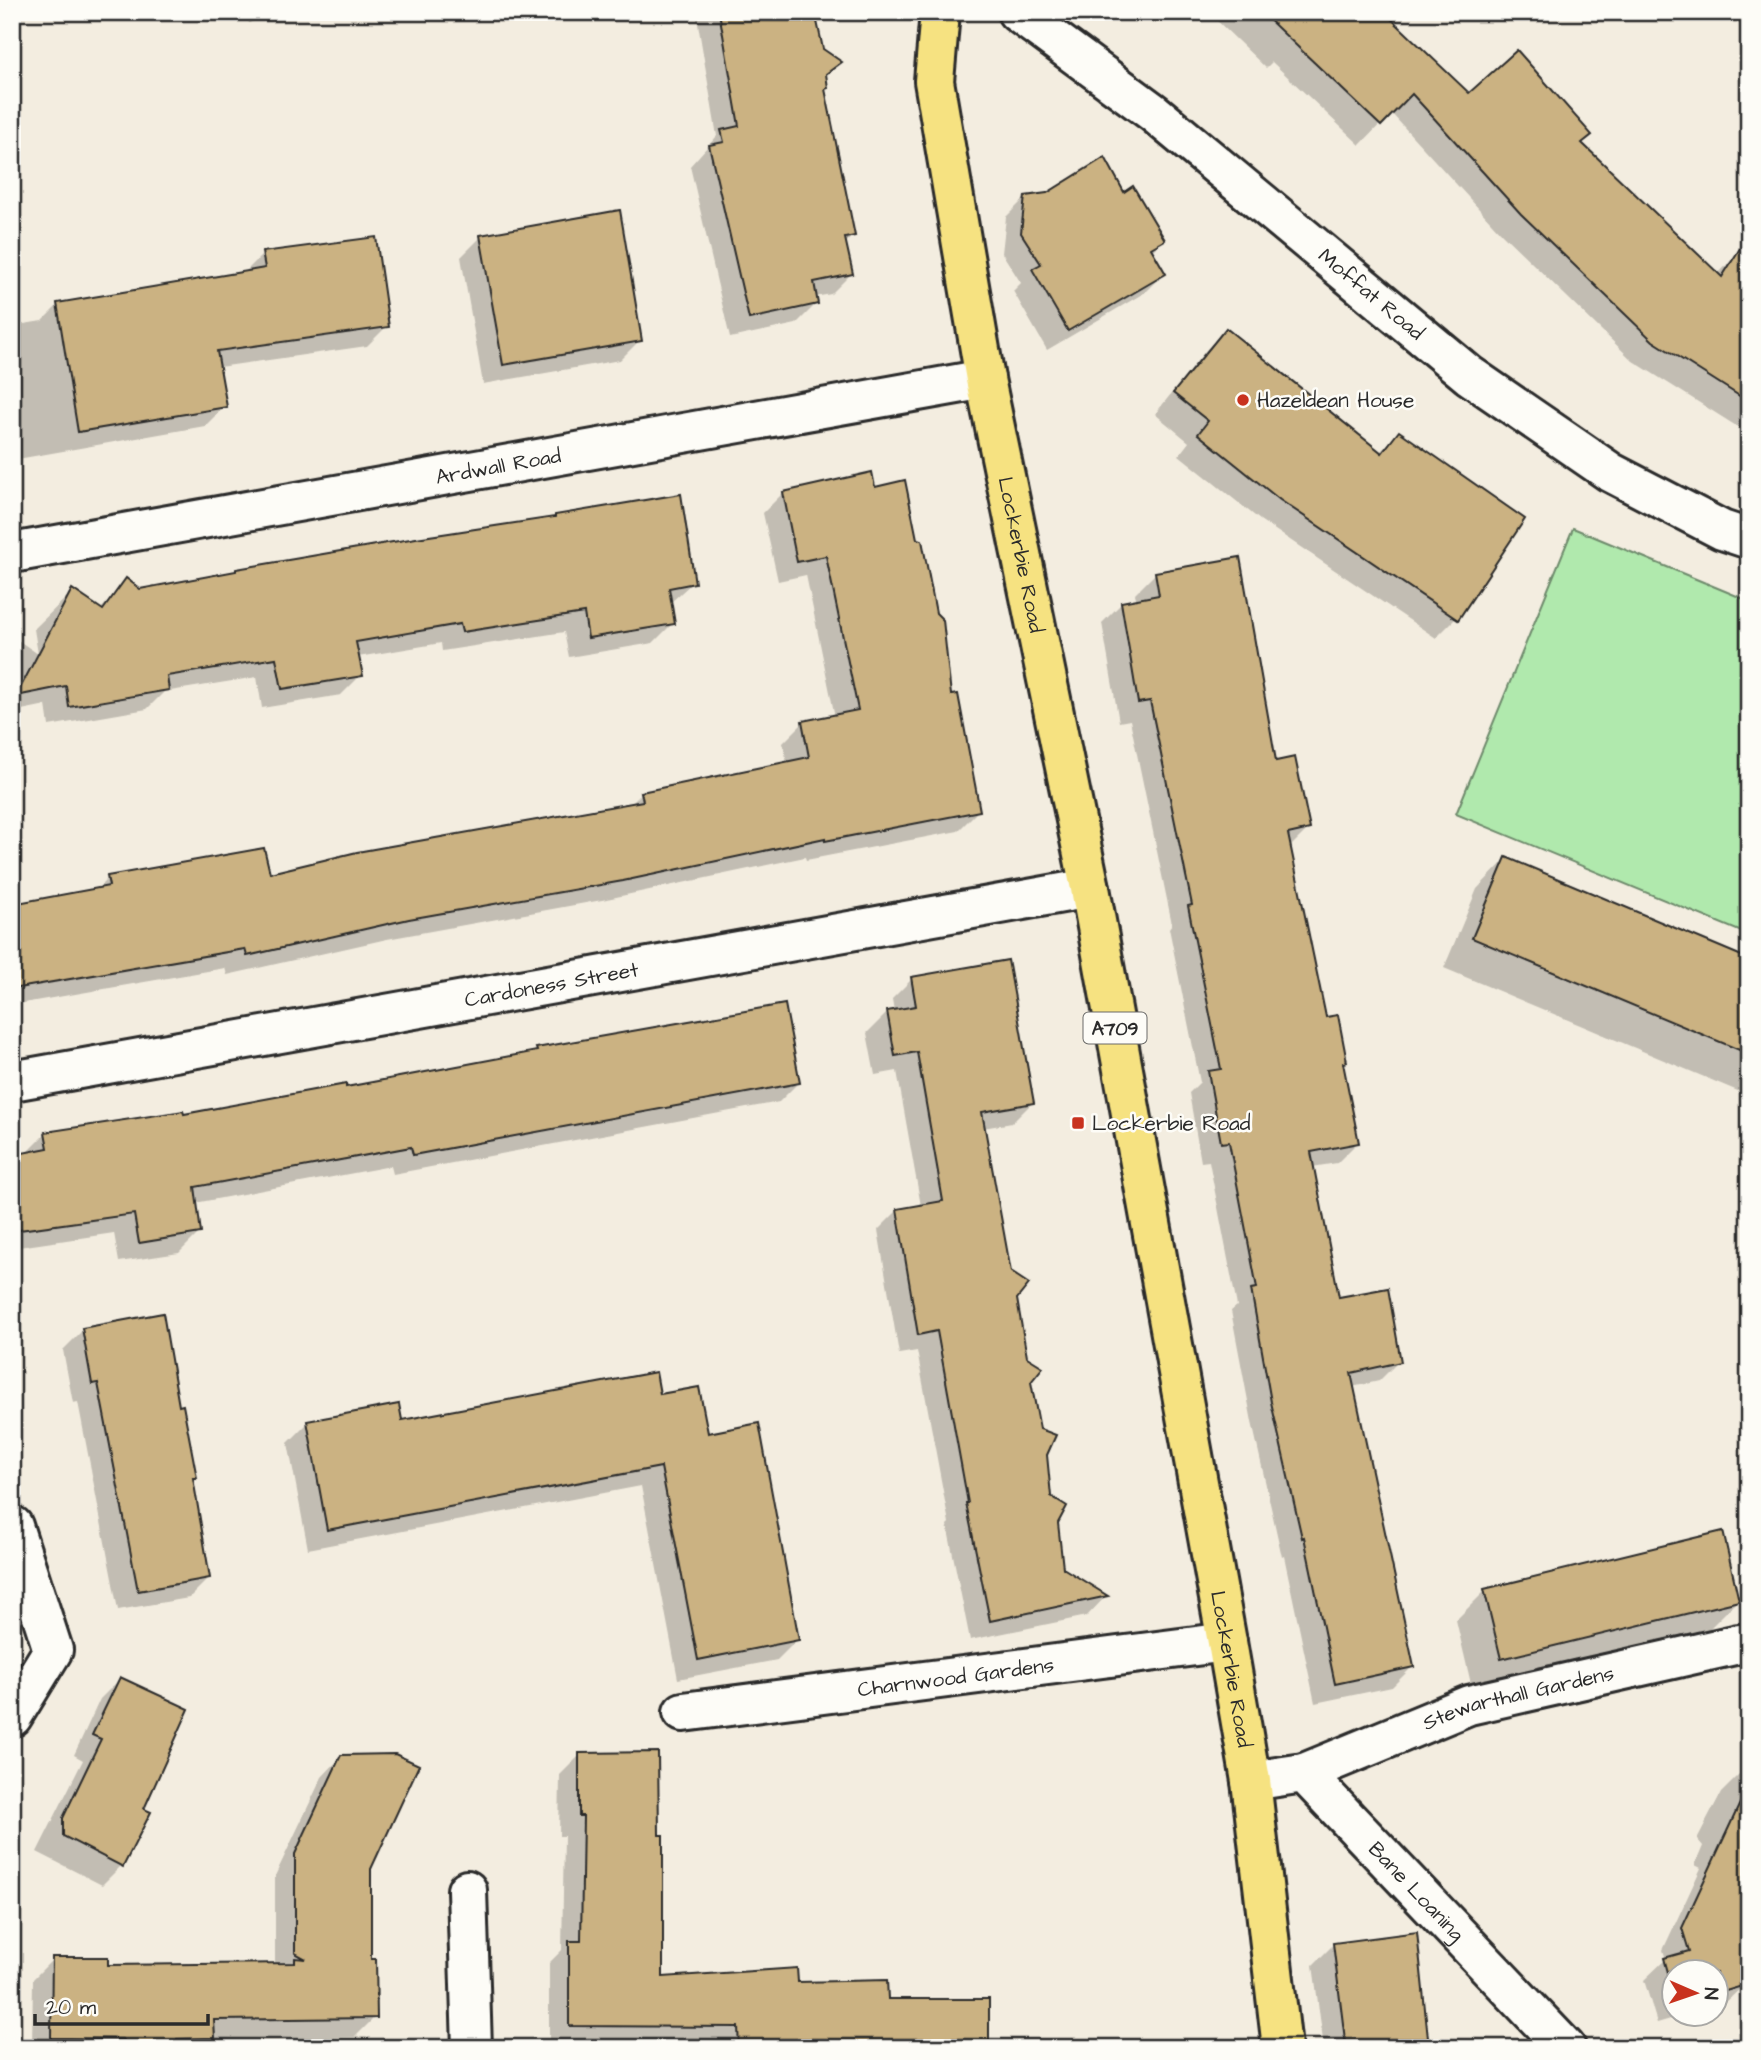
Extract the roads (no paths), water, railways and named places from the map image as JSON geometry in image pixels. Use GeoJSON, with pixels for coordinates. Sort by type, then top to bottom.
{"type":"FeatureCollection","features":[{"type":"Feature","properties":{"kind":"main road","name":"Lockerbie Road"},"geometry":{"type":"LineString","coordinates":[[940,12],[934,81],[985,379],[1090,888],[1227,1642],[1251,1781],[1282,2048]]}},
{"type":"Feature","properties":{"kind":"street","name":"Moffat Road"},"geometry":{"type":"LineString","coordinates":[[1017,12],[1154,113],[1469,374],[1610,472],[1722,530],[1749,539]]}},
{"type":"Feature","properties":{"kind":"street","name":"Ardwall Road"},"geometry":{"type":"LineString","coordinates":[[12,553],[985,379]]}},
{"type":"Feature","properties":{"kind":"street","name":"Cardoness Street"},"geometry":{"type":"LineString","coordinates":[[12,1081],[1090,888]]}},
{"type":"Feature","properties":{"kind":"street"},"geometry":{"type":"LineString","coordinates":[[12,1717],[53,1650],[13,1526]]}},
{"type":"Feature","properties":{"kind":"street","name":"Charnwood Gardens"},"geometry":{"type":"LineString","coordinates":[[683,1712],[1227,1642]]}},
{"type":"Feature","properties":{"kind":"street","name":"Stewarthall Gardens"},"geometry":{"type":"LineString","coordinates":[[1304,1773],[1469,1705],[1739,1644]]}},
{"type":"Feature","properties":{"kind":"street"},"geometry":{"type":"LineString","coordinates":[[1251,1781],[1304,1773]]}},
{"type":"Feature","properties":{"kind":"street","name":"Bane Loaning"},"geometry":{"type":"LineString","coordinates":[[1304,1773],[1566,2048]]}},
{"type":"Feature","properties":{"kind":"street"},"geometry":{"type":"LineString","coordinates":[[467,1889],[472,2048]]}},
{"type":"Feature","properties":{"kind":"place","name":"Hazeldean House"},"geometry":{"type":"Point","coordinates":[1243,400]}},
{"type":"Feature","properties":{"kind":"place","name":"Lockerbie Road"},"geometry":{"type":"Point","coordinates":[1078,1123]}}]}
